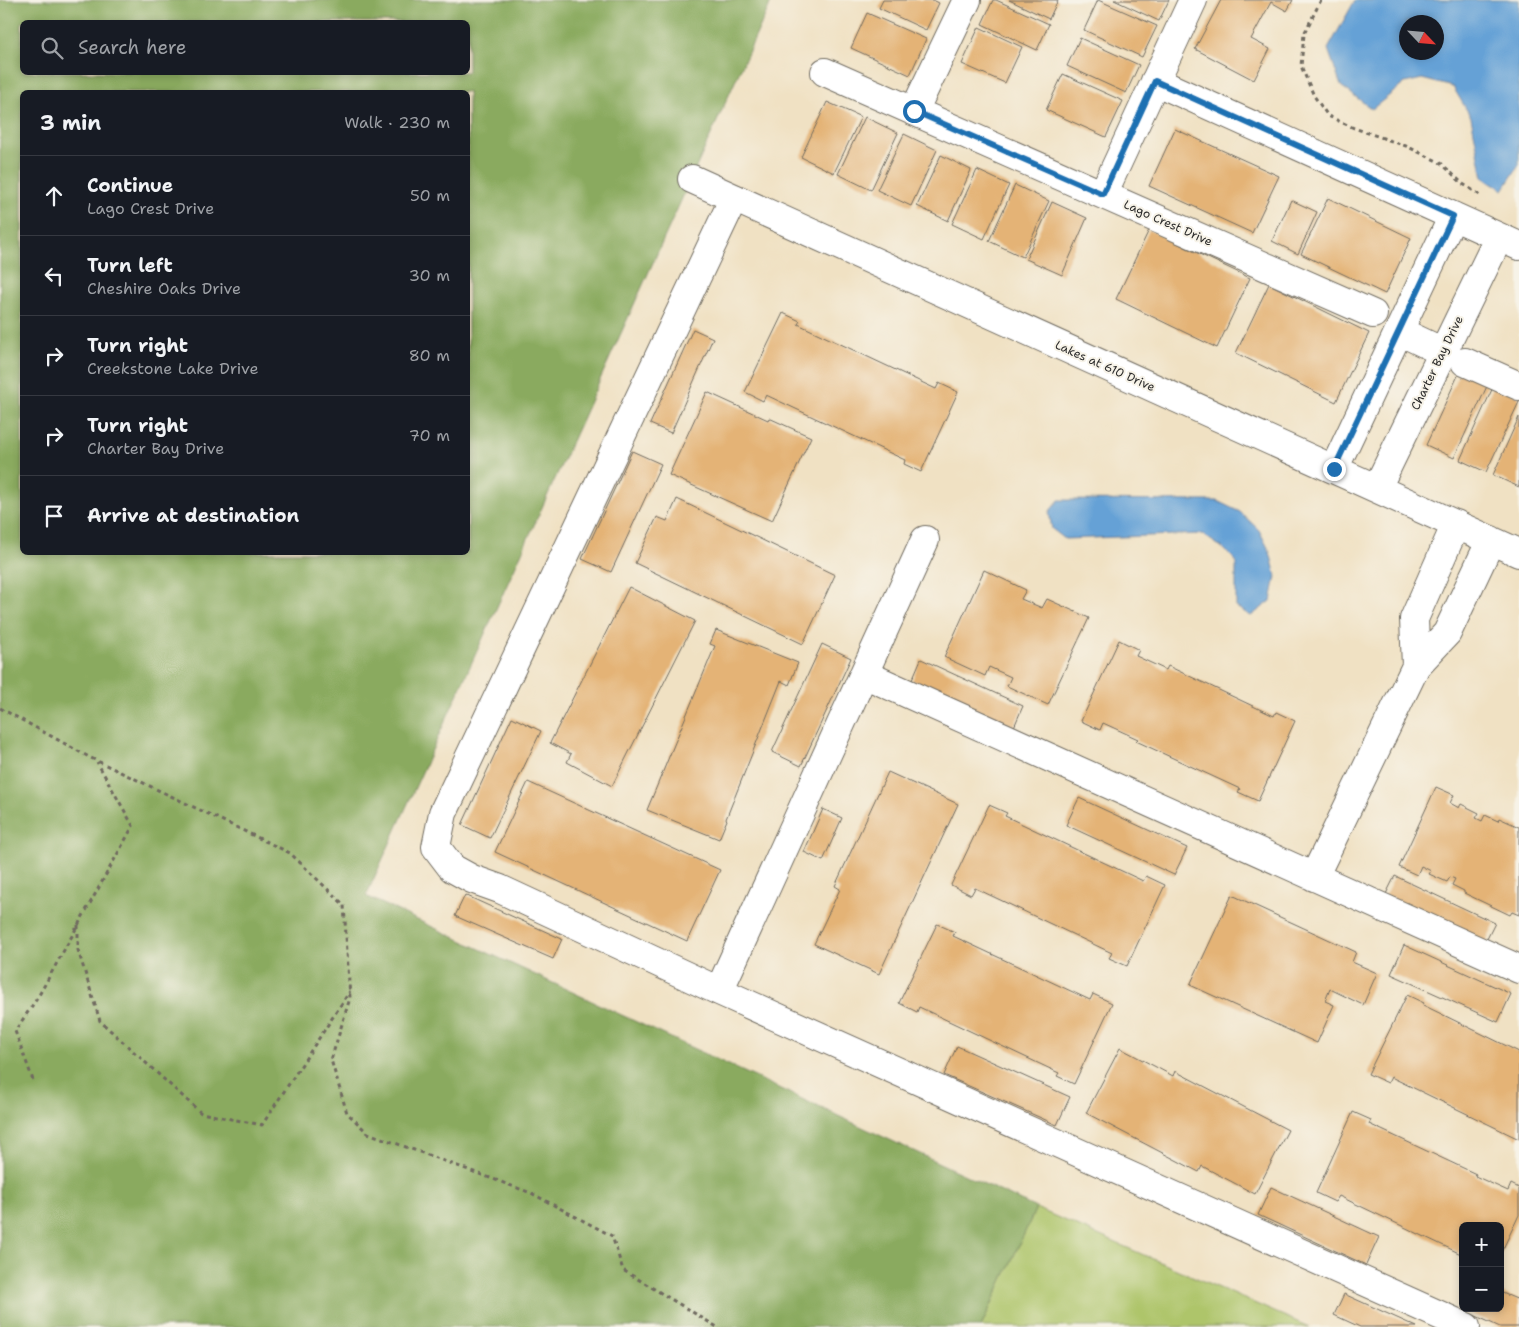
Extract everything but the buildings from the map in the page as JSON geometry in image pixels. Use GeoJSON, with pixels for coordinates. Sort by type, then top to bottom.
{"type":"FeatureCollection","features":[{"type":"Feature","properties":{"kind":"street"},"geometry":{"type":"LineString","coordinates":[[914,111],[967,0]]}},
{"type":"Feature","properties":{"kind":"street"},"geometry":{"type":"LineString","coordinates":[[1103,194],[1193,0]]}},
{"type":"Feature","properties":{"kind":"street","name":"Lago Crest Drive"},"geometry":{"type":"LineString","coordinates":[[825,72],[1373,314]]}},
{"type":"Feature","properties":{"kind":"street"},"geometry":{"type":"LineString","coordinates":[[1155,81],[1509,242]]}},
{"type":"Feature","properties":{"kind":"street","name":"Lakes at 610 Drive"},"geometry":{"type":"LineString","coordinates":[[692,179],[1519,553]]}},
{"type":"Feature","properties":{"kind":"street"},"geometry":{"type":"LineString","coordinates":[[734,198],[443,813],[436,847],[452,868],[472,879],[500,889],[719,991],[1466,1327]]}},
{"type":"Feature","properties":{"kind":"street"},"geometry":{"type":"LineString","coordinates":[[1334,469],[1453,216]]}},
{"type":"Feature","properties":{"kind":"street","name":"Charter Bay Drive"},"geometry":{"type":"LineString","coordinates":[[1377,488],[1454,357],[1509,242]]}},
{"type":"Feature","properties":{"kind":"street"},"geometry":{"type":"LineString","coordinates":[[1399,331],[1519,386]]}},
{"type":"Feature","properties":{"kind":"street"},"geometry":{"type":"LineString","coordinates":[[1416,666],[1414,619],[1456,524]]}},
{"type":"Feature","properties":{"kind":"street"},"geometry":{"type":"LineString","coordinates":[[719,991],[925,540]]}},
{"type":"Feature","properties":{"kind":"street"},"geometry":{"type":"LineString","coordinates":[[1314,876],[1416,666],[1447,633],[1491,540]]}},
{"type":"Feature","properties":{"kind":"street"},"geometry":{"type":"LineString","coordinates":[[864,674],[1519,969]]}},
{"type":"Feature","properties":{"kind":"path"},"geometry":{"type":"LineString","coordinates":[[1321,0],[1304,34],[1301,66],[1314,96],[1328,116],[1354,128],[1406,146],[1441,163],[1463,184],[1486,198]]}},
{"type":"Feature","properties":{"kind":"path"},"geometry":{"type":"LineString","coordinates":[[0,708],[97,761],[290,853],[344,905],[350,998],[331,1060],[347,1113],[368,1133],[531,1194],[612,1236],[623,1270],[717,1327]]}},
{"type":"Feature","properties":{"kind":"path"},"geometry":{"type":"LineString","coordinates":[[33,1080],[15,1031],[38,997],[133,826],[97,761]]}},
{"type":"Feature","properties":{"kind":"path"},"geometry":{"type":"LineString","coordinates":[[78,925],[78,950],[100,1021],[201,1113],[262,1125],[350,991]]}},
{"type":"Feature","properties":{"kind":"green space"},"geometry":{"type":"Polygon","coordinates":[[[0,0],[772,0],[366,896],[1036,1208],[981,1327],[0,1327],[0,0]]]}},
{"type":"Feature","properties":{"kind":"green space"},"geometry":{"type":"Polygon","coordinates":[[[1036,1208],[1309,1327],[981,1327],[1036,1208]]]}},
{"type":"Feature","properties":{"kind":"water"},"geometry":{"type":"Polygon","coordinates":[[[1355,0],[1519,0],[1519,165],[1503,190],[1483,177],[1471,117],[1453,87],[1422,79],[1405,83],[1372,109],[1341,86],[1328,49],[1355,0]]]}},
{"type":"Feature","properties":{"kind":"water"},"geometry":{"type":"Polygon","coordinates":[[[1059,500],[1217,501],[1240,512],[1259,530],[1270,552],[1276,576],[1271,601],[1251,616],[1236,607],[1236,561],[1224,549],[1202,534],[1065,539],[1052,529],[1049,512],[1059,500]]]}},
{"type":"Feature","properties":{"kind":"route"},"geometry":{"type":"LineString","coordinates":[[914,111],[1103,194],[1155,81],[1453,216],[1334,469]]}}]}
